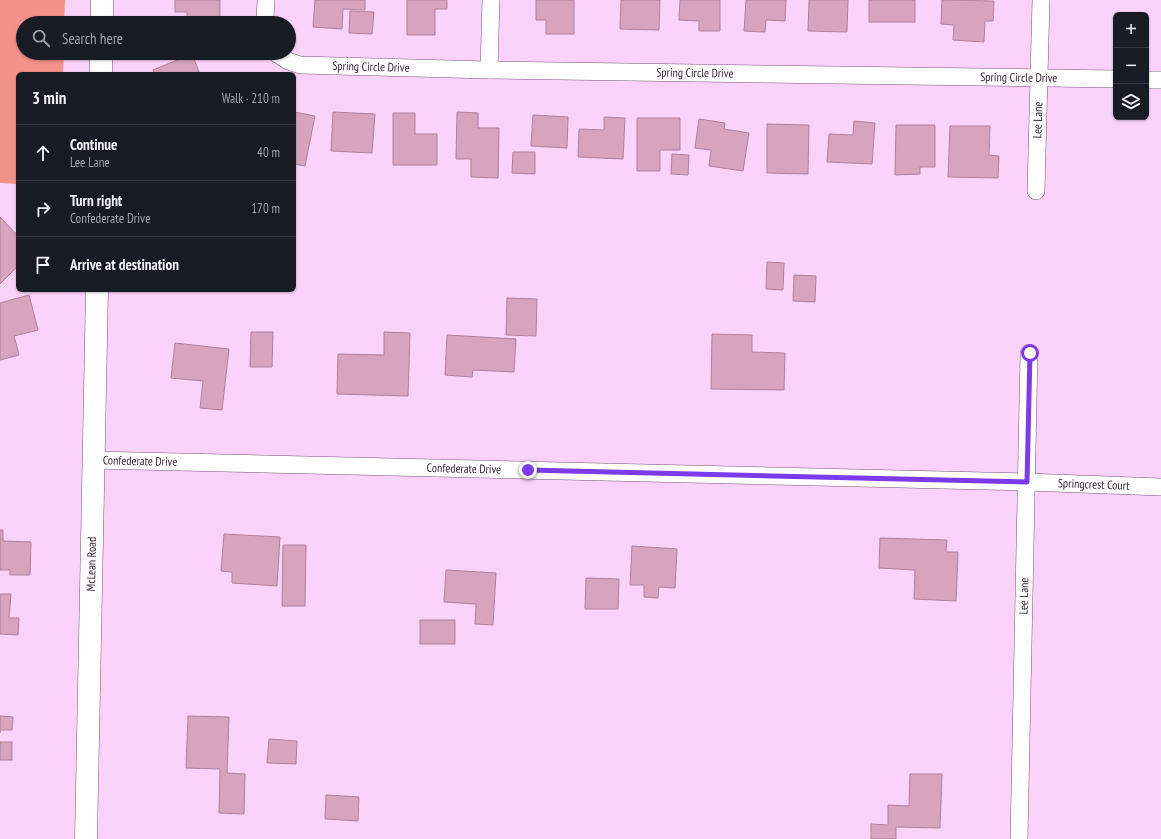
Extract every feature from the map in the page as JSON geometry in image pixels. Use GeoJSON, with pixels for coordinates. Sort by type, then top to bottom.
{"type":"FeatureCollection","features":[{"type":"Feature","properties":{"kind":"street"},"geometry":{"type":"LineString","coordinates":[[102,0],[102,16]]}},
{"type":"Feature","properties":{"kind":"street"},"geometry":{"type":"LineString","coordinates":[[265,16],[266,0]]}},
{"type":"Feature","properties":{"kind":"street"},"geometry":{"type":"LineString","coordinates":[[489,70],[491,0]]}},
{"type":"Feature","properties":{"kind":"street","name":"Lee Lane"},"geometry":{"type":"LineString","coordinates":[[1036,191],[1041,0]]}},
{"type":"Feature","properties":{"kind":"street"},"geometry":{"type":"LineString","coordinates":[[101,60],[101,72]]}},
{"type":"Feature","properties":{"kind":"street","name":"Spring Circle Drive"},"geometry":{"type":"LineString","coordinates":[[286,60],[300,65],[489,70],[1113,80]]}},
{"type":"Feature","properties":{"kind":"street"},"geometry":{"type":"LineString","coordinates":[[1149,80],[1161,80]]}},
{"type":"Feature","properties":{"kind":"street","name":"McLean Road"},"geometry":{"type":"LineString","coordinates":[[86,839],[97,292]]}},
{"type":"Feature","properties":{"kind":"street","name":"Lee Lane"},"geometry":{"type":"LineString","coordinates":[[1019,839],[1030,353]]}},
{"type":"Feature","properties":{"kind":"street","name":"Confederate Drive"},"geometry":{"type":"LineString","coordinates":[[94,460],[1027,482]]}},
{"type":"Feature","properties":{"kind":"street","name":"Springcrest Court"},"geometry":{"type":"LineString","coordinates":[[1027,482],[1161,487]]}},
{"type":"Feature","properties":{"kind":"shaded area"},"geometry":{"type":"Polygon","coordinates":[[[0,0],[65,0],[64,16],[16,16],[16,60],[64,60],[63,72],[16,72],[16,184],[0,183],[0,0]]]}},
{"type":"Feature","properties":{"kind":"building"},"geometry":{"type":"Polygon","coordinates":[[[175,0],[220,0],[220,16],[187,16],[187,12],[175,12],[175,0]]]}},
{"type":"Feature","properties":{"kind":"building"},"geometry":{"type":"Polygon","coordinates":[[[315,0],[365,0],[365,10],[343,9],[342,29],[313,27],[315,0]]]}},
{"type":"Feature","properties":{"kind":"building"},"geometry":{"type":"Polygon","coordinates":[[[407,0],[447,0],[447,9],[435,9],[435,35],[407,35],[407,0]]]}},
{"type":"Feature","properties":{"kind":"building"},"geometry":{"type":"Polygon","coordinates":[[[536,0],[574,0],[574,34],[546,34],[546,20],[536,20],[536,0]]]}},
{"type":"Feature","properties":{"kind":"building"},"geometry":{"type":"Polygon","coordinates":[[[621,0],[660,0],[659,30],[620,29],[621,0]]]}},
{"type":"Feature","properties":{"kind":"building"},"geometry":{"type":"Polygon","coordinates":[[[680,0],[720,0],[720,31],[699,31],[699,21],[679,20],[680,0]]]}},
{"type":"Feature","properties":{"kind":"building"},"geometry":{"type":"Polygon","coordinates":[[[746,0],[786,0],[785,21],[766,20],[765,32],[744,31],[746,0]]]}},
{"type":"Feature","properties":{"kind":"building"},"geometry":{"type":"Polygon","coordinates":[[[809,0],[848,0],[847,32],[808,31],[809,0]]]}},
{"type":"Feature","properties":{"kind":"building"},"geometry":{"type":"Polygon","coordinates":[[[869,0],[915,0],[915,22],[869,22],[869,0]]]}},
{"type":"Feature","properties":{"kind":"building"},"geometry":{"type":"Polygon","coordinates":[[[942,0],[994,1],[993,21],[985,21],[984,42],[953,40],[954,25],[941,24],[942,0]]]}},
{"type":"Feature","properties":{"kind":"building"},"geometry":{"type":"Polygon","coordinates":[[[350,11],[374,12],[372,34],[349,33],[350,11]]]}},
{"type":"Feature","properties":{"kind":"building"},"geometry":{"type":"Polygon","coordinates":[[[177,60],[194,60],[199,72],[154,72],[153,70],[177,60]]]}},
{"type":"Feature","properties":{"kind":"building"},"geometry":{"type":"Polygon","coordinates":[[[296,112],[315,116],[305,166],[296,164],[296,112]]]}},
{"type":"Feature","properties":{"kind":"building"},"geometry":{"type":"Polygon","coordinates":[[[333,112],[375,114],[372,153],[331,151],[333,112]]]}},
{"type":"Feature","properties":{"kind":"building"},"geometry":{"type":"Polygon","coordinates":[[[457,112],[478,113],[478,128],[499,128],[498,178],[471,177],[471,159],[456,159],[457,112]]]}},
{"type":"Feature","properties":{"kind":"building"},"geometry":{"type":"Polygon","coordinates":[[[393,113],[415,113],[415,134],[437,134],[437,165],[393,165],[393,113]]]}},
{"type":"Feature","properties":{"kind":"building"},"geometry":{"type":"Polygon","coordinates":[[[533,115],[568,117],[567,148],[531,146],[533,115]]]}},
{"type":"Feature","properties":{"kind":"building"},"geometry":{"type":"Polygon","coordinates":[[[604,117],[625,118],[623,159],[578,157],[579,129],[604,130],[604,117]]]}},
{"type":"Feature","properties":{"kind":"building"},"geometry":{"type":"Polygon","coordinates":[[[637,118],[680,118],[680,150],[660,150],[660,171],[637,171],[637,118]]]}},
{"type":"Feature","properties":{"kind":"building"},"geometry":{"type":"Polygon","coordinates":[[[699,119],[725,123],[724,129],[749,133],[743,171],[709,166],[711,150],[695,148],[699,119]]]}},
{"type":"Feature","properties":{"kind":"building"},"geometry":{"type":"Polygon","coordinates":[[[854,121],[875,123],[872,164],[827,162],[829,134],[853,135],[854,121]]]}},
{"type":"Feature","properties":{"kind":"building"},"geometry":{"type":"Polygon","coordinates":[[[767,124],[809,125],[808,174],[767,173],[767,124]]]}},
{"type":"Feature","properties":{"kind":"building"},"geometry":{"type":"Polygon","coordinates":[[[896,125],[935,125],[935,167],[920,167],[920,174],[895,175],[896,125]]]}},
{"type":"Feature","properties":{"kind":"building"},"geometry":{"type":"Polygon","coordinates":[[[950,126],[990,126],[989,155],[999,156],[998,178],[948,177],[950,126]]]}},
{"type":"Feature","properties":{"kind":"building"},"geometry":{"type":"Polygon","coordinates":[[[513,152],[535,152],[535,174],[512,173],[513,152]]]}},
{"type":"Feature","properties":{"kind":"building"},"geometry":{"type":"Polygon","coordinates":[[[672,154],[689,155],[688,175],[671,174],[672,154]]]}},
{"type":"Feature","properties":{"kind":"building"},"geometry":{"type":"Polygon","coordinates":[[[0,217],[16,234],[16,268],[0,284],[0,217]]]}},
{"type":"Feature","properties":{"kind":"building"},"geometry":{"type":"Polygon","coordinates":[[[767,262],[784,263],[783,290],[766,289],[767,262]]]}},
{"type":"Feature","properties":{"kind":"building"},"geometry":{"type":"Polygon","coordinates":[[[794,275],[816,276],[815,302],[793,301],[794,275]]]}},
{"type":"Feature","properties":{"kind":"building"},"geometry":{"type":"Polygon","coordinates":[[[29,295],[38,330],[14,336],[19,355],[0,360],[0,303],[29,295]]]}},
{"type":"Feature","properties":{"kind":"building"},"geometry":{"type":"Polygon","coordinates":[[[507,298],[537,299],[536,336],[506,335],[507,298]]]}},
{"type":"Feature","properties":{"kind":"building"},"geometry":{"type":"Polygon","coordinates":[[[251,332],[273,332],[272,367],[250,367],[251,332]]]}},
{"type":"Feature","properties":{"kind":"building"},"geometry":{"type":"Polygon","coordinates":[[[384,332],[410,333],[408,396],[337,394],[338,354],[384,355],[384,332]]]}},
{"type":"Feature","properties":{"kind":"building"},"geometry":{"type":"Polygon","coordinates":[[[712,334],[752,335],[752,352],[785,353],[784,390],[711,389],[712,334]]]}},
{"type":"Feature","properties":{"kind":"building"},"geometry":{"type":"Polygon","coordinates":[[[447,335],[516,339],[514,372],[473,370],[472,377],[445,375],[447,335]]]}},
{"type":"Feature","properties":{"kind":"building"},"geometry":{"type":"Polygon","coordinates":[[[175,343],[229,349],[222,410],[200,408],[203,381],[171,378],[175,343]]]}},
{"type":"Feature","properties":{"kind":"building"},"geometry":{"type":"Polygon","coordinates":[[[0,530],[3,530],[3,541],[31,542],[30,575],[10,575],[10,570],[0,570],[0,530]]]}},
{"type":"Feature","properties":{"kind":"building"},"geometry":{"type":"Polygon","coordinates":[[[224,534],[280,537],[277,586],[232,583],[232,572],[221,571],[224,534]]]}},
{"type":"Feature","properties":{"kind":"building"},"geometry":{"type":"Polygon","coordinates":[[[880,538],[947,540],[946,552],[958,552],[956,601],[914,599],[915,570],[879,568],[880,538]]]}},
{"type":"Feature","properties":{"kind":"building"},"geometry":{"type":"Polygon","coordinates":[[[283,545],[306,545],[305,606],[282,606],[283,545]]]}},
{"type":"Feature","properties":{"kind":"building"},"geometry":{"type":"Polygon","coordinates":[[[632,546],[677,549],[675,588],[659,587],[658,598],[644,597],[644,585],[630,585],[632,546]]]}},
{"type":"Feature","properties":{"kind":"building"},"geometry":{"type":"Polygon","coordinates":[[[446,570],[496,573],[493,625],[475,624],[476,604],[444,602],[446,570]]]}},
{"type":"Feature","properties":{"kind":"building"},"geometry":{"type":"Polygon","coordinates":[[[586,578],[619,579],[618,609],[585,609],[586,578]]]}},
{"type":"Feature","properties":{"kind":"building"},"geometry":{"type":"Polygon","coordinates":[[[0,594],[11,594],[9,618],[19,618],[18,635],[0,634],[0,594]]]}},
{"type":"Feature","properties":{"kind":"building"},"geometry":{"type":"Polygon","coordinates":[[[420,620],[455,620],[455,644],[420,644],[420,620]]]}},
{"type":"Feature","properties":{"kind":"building"},"geometry":{"type":"Polygon","coordinates":[[[0,716],[13,717],[12,730],[0,730],[0,716]]]}},
{"type":"Feature","properties":{"kind":"building"},"geometry":{"type":"Polygon","coordinates":[[[188,716],[229,717],[227,773],[245,774],[244,814],[219,813],[220,769],[186,768],[188,716]]]}},
{"type":"Feature","properties":{"kind":"building"},"geometry":{"type":"Polygon","coordinates":[[[269,739],[297,741],[296,764],[267,763],[269,739]]]}},
{"type":"Feature","properties":{"kind":"building"},"geometry":{"type":"Polygon","coordinates":[[[0,742],[12,742],[12,760],[0,760],[0,742]]]}},
{"type":"Feature","properties":{"kind":"building"},"geometry":{"type":"Polygon","coordinates":[[[910,774],[942,774],[940,828],[896,827],[896,839],[871,839],[871,824],[888,825],[888,805],[909,806],[910,774]]]}},
{"type":"Feature","properties":{"kind":"building"},"geometry":{"type":"Polygon","coordinates":[[[326,795],[359,797],[358,821],[325,819],[326,795]]]}},
{"type":"Feature","properties":{"kind":"route"},"geometry":{"type":"LineString","coordinates":[[528,470],[1027,482],[1030,353]]}}]}
